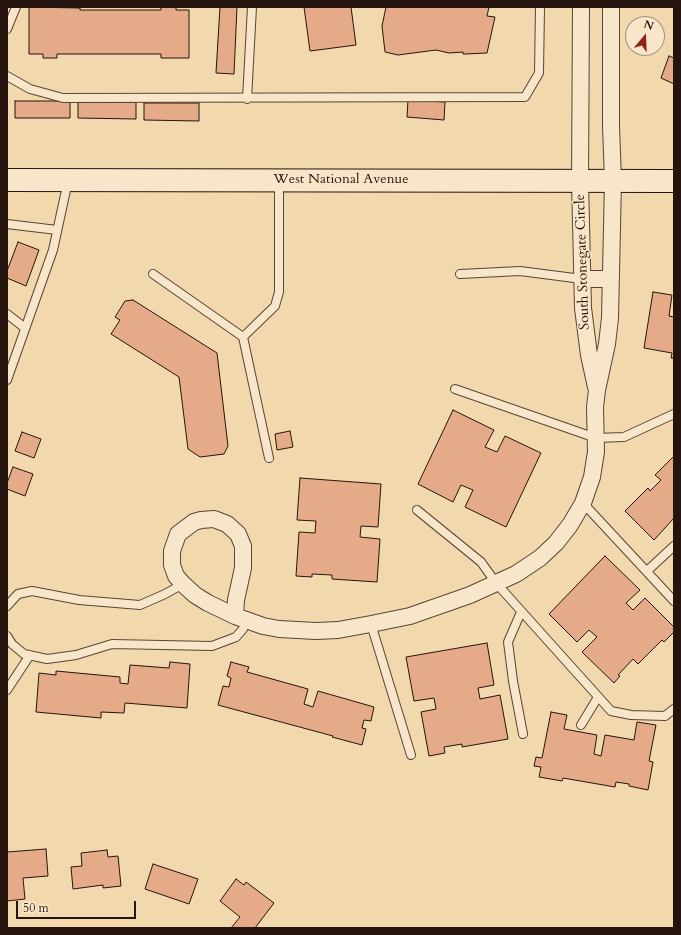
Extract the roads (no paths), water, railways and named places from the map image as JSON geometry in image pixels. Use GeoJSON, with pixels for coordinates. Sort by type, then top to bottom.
{"type":"FeatureCollection","features":[{"type":"Feature","properties":{"kind":"main road","name":"West National Avenue"},"geometry":{"type":"LineString","coordinates":[[7,180],[674,181]]}},
{"type":"Feature","properties":{"kind":"street","name":"South Stonegate Circle"},"geometry":{"type":"LineString","coordinates":[[581,7],[580,181],[582,308],[589,355],[597,390]]}},
{"type":"Feature","properties":{"kind":"street","name":"South Stonegate Circle"},"geometry":{"type":"LineString","coordinates":[[240,618],[236,600],[243,568],[243,546],[238,534],[227,524],[214,519],[194,522],[178,534],[172,551],[172,565],[176,576],[183,584],[195,595],[208,603],[240,618],[279,629],[299,631],[338,630],[410,616],[470,595],[516,574],[534,562],[556,543],[570,525],[583,503],[592,477],[596,452],[595,408],[597,390],[607,344],[610,318],[613,181],[611,126],[611,7]]}},
{"type":"Feature","properties":{"kind":"street"},"geometry":{"type":"LineString","coordinates":[[582,279],[611,279]]}},
{"type":"Feature","properties":{"kind":"lane"},"geometry":{"type":"LineString","coordinates":[[7,30],[16,7]]}},
{"type":"Feature","properties":{"kind":"lane"},"geometry":{"type":"LineString","coordinates":[[247,99],[252,7]]}},
{"type":"Feature","properties":{"kind":"lane"},"geometry":{"type":"LineString","coordinates":[[7,76],[30,89],[63,98],[525,98],[539,73],[540,7]]}},
{"type":"Feature","properties":{"kind":"lane"},"geometry":{"type":"LineString","coordinates":[[7,380],[53,250],[68,180]]}},
{"type":"Feature","properties":{"kind":"lane"},"geometry":{"type":"LineString","coordinates":[[243,337],[275,306],[279,292],[279,180]]}},
{"type":"Feature","properties":{"kind":"lane"},"geometry":{"type":"LineString","coordinates":[[7,224],[57,230]]}},
{"type":"Feature","properties":{"kind":"lane"},"geometry":{"type":"LineString","coordinates":[[460,274],[520,271],[582,279]]}},
{"type":"Feature","properties":{"kind":"lane"},"geometry":{"type":"LineString","coordinates":[[153,274],[243,337],[269,458]]}},
{"type":"Feature","properties":{"kind":"lane"},"geometry":{"type":"LineString","coordinates":[[7,314],[25,328]]}},
{"type":"Feature","properties":{"kind":"lane"},"geometry":{"type":"LineString","coordinates":[[455,389],[596,438],[624,437],[674,414]]}},
{"type":"Feature","properties":{"kind":"lane"},"geometry":{"type":"LineString","coordinates":[[583,503],[674,601]]}},
{"type":"Feature","properties":{"kind":"lane"},"geometry":{"type":"LineString","coordinates":[[417,510],[481,562],[496,583],[521,612],[611,711],[631,715],[665,716],[674,709]]}},
{"type":"Feature","properties":{"kind":"lane"},"geometry":{"type":"LineString","coordinates":[[647,571],[674,546]]}},
{"type":"Feature","properties":{"kind":"lane"},"geometry":{"type":"LineString","coordinates":[[7,606],[18,594],[32,591],[79,600],[140,605],[183,584]]}},
{"type":"Feature","properties":{"kind":"lane"},"geometry":{"type":"LineString","coordinates":[[521,612],[508,642],[513,681],[523,734]]}},
{"type":"Feature","properties":{"kind":"lane"},"geometry":{"type":"LineString","coordinates":[[7,636],[12,644],[24,654],[47,658],[76,655],[112,644],[212,646],[236,637],[243,629],[240,618]]}},
{"type":"Feature","properties":{"kind":"lane"},"geometry":{"type":"LineString","coordinates":[[371,624],[411,755]]}},
{"type":"Feature","properties":{"kind":"lane"},"geometry":{"type":"LineString","coordinates":[[7,690],[30,655]]}},
{"type":"Feature","properties":{"kind":"lane"},"geometry":{"type":"LineString","coordinates":[[581,725],[598,697]]}}]}
